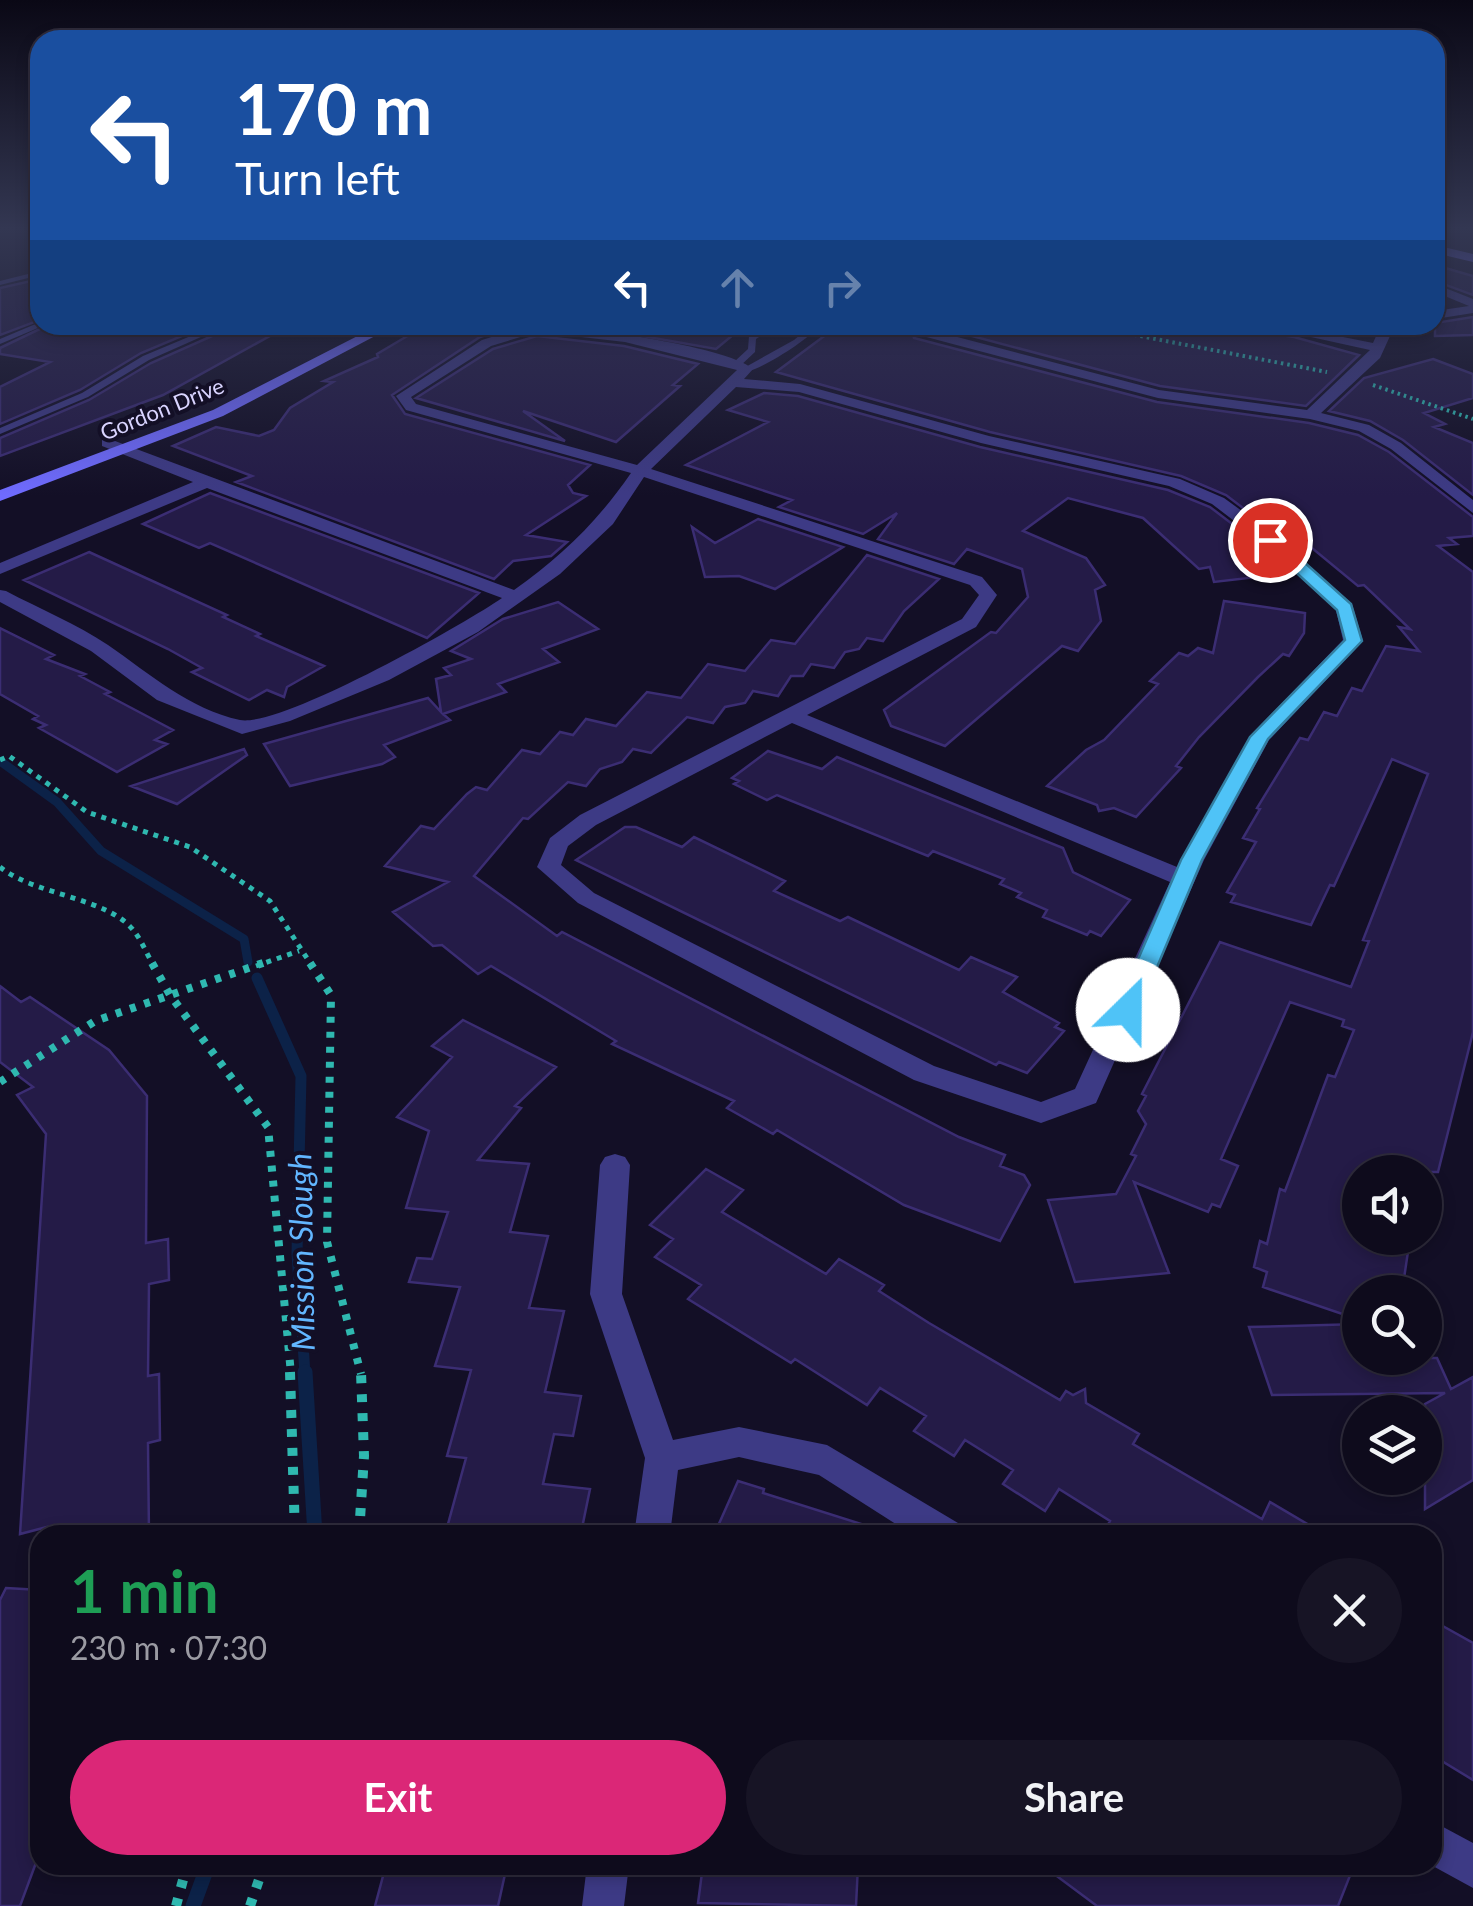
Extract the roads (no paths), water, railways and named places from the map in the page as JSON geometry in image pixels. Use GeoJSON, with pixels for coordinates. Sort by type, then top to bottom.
{"type":"FeatureCollection","features":[{"type":"Feature","properties":{"kind":"main road","name":"Gordon Drive"},"geometry":{"type":"LineString","coordinates":[[0,496],[115,446],[340,335]]}},
{"type":"Feature","properties":{"kind":"main road","name":"Gordon Drive"},"geometry":{"type":"LineString","coordinates":[[0,483],[218,413],[370,335]]}},
{"type":"Feature","properties":{"kind":"street"},"geometry":{"type":"LineString","coordinates":[[503,335],[403,396],[411,407],[560,444],[640,472],[791,515],[976,580],[988,595],[969,623],[588,820],[558,843],[549,867],[586,898],[924,1073],[1041,1113],[1086,1096],[1184,878],[1260,737],[1354,641],[1345,608],[1218,501],[1174,482],[986,440],[739,372],[582,335]]}},
{"type":"Feature","properties":{"kind":"street"},"geometry":{"type":"LineString","coordinates":[[932,335],[1108,383],[1364,428],[1396,446],[1473,508]]}},
{"type":"Feature","properties":{"kind":"street"},"geometry":{"type":"LineString","coordinates":[[1313,335],[1378,348]]}},
{"type":"Feature","properties":{"kind":"street"},"geometry":{"type":"LineString","coordinates":[[1310,416],[1378,348],[1384,335]]}},
{"type":"Feature","properties":{"kind":"street"},"geometry":{"type":"LineString","coordinates":[[0,595],[98,647],[164,696],[242,728],[284,717],[382,676],[471,628],[554,570],[607,520],[640,472],[739,372]]}},
{"type":"Feature","properties":{"kind":"street"},"geometry":{"type":"LineString","coordinates":[[115,446],[514,596]]}},
{"type":"Feature","properties":{"kind":"street"},"geometry":{"type":"LineString","coordinates":[[0,569],[207,482]]}},
{"type":"Feature","properties":{"kind":"street"},"geometry":{"type":"LineString","coordinates":[[792,716],[1184,878]]}},
{"type":"Feature","properties":{"kind":"street"},"geometry":{"type":"LineString","coordinates":[[615,1165],[606,1294],[662,1458],[653,1525]]}},
{"type":"Feature","properties":{"kind":"street"},"geometry":{"type":"LineString","coordinates":[[662,1458],[739,1442],[827,1461],[929,1525]]}},
{"type":"Feature","properties":{"kind":"street"},"geometry":{"type":"LineString","coordinates":[[1442,1848],[1473,1867]]}},
{"type":"Feature","properties":{"kind":"street"},"geometry":{"type":"LineString","coordinates":[[603,1906],[607,1875]]}},
{"type":"Feature","properties":{"kind":"lane"},"geometry":{"type":"LineString","coordinates":[[0,342],[30,330]]}},
{"type":"Feature","properties":{"kind":"lane"},"geometry":{"type":"LineString","coordinates":[[0,431],[85,395],[146,358],[200,335]]}},
{"type":"Feature","properties":{"kind":"lane"},"geometry":{"type":"LineString","coordinates":[[739,372],[752,350],[752,338],[757,335]]}},
{"type":"Feature","properties":{"kind":"lane"},"geometry":{"type":"LineString","coordinates":[[739,372],[760,367],[775,352],[796,345],[806,335]]}},
{"type":"Feature","properties":{"kind":"waterway","name":"Mission Slough"},"geometry":{"type":"LineString","coordinates":[[0,761],[57,802],[101,851],[244,939],[248,962]]}},
{"type":"Feature","properties":{"kind":"waterway","name":"Mission Slough"},"geometry":{"type":"LineString","coordinates":[[257,978],[301,1076],[297,1254],[305,1374]]}},
{"type":"Feature","properties":{"kind":"waterway","name":"Mission Slough"},"geometry":{"type":"LineString","coordinates":[[305,1372],[314,1525]]}},
{"type":"Feature","properties":{"kind":"waterway","name":"Mission Slough"},"geometry":{"type":"LineString","coordinates":[[193,1906],[204,1875]]}}]}
